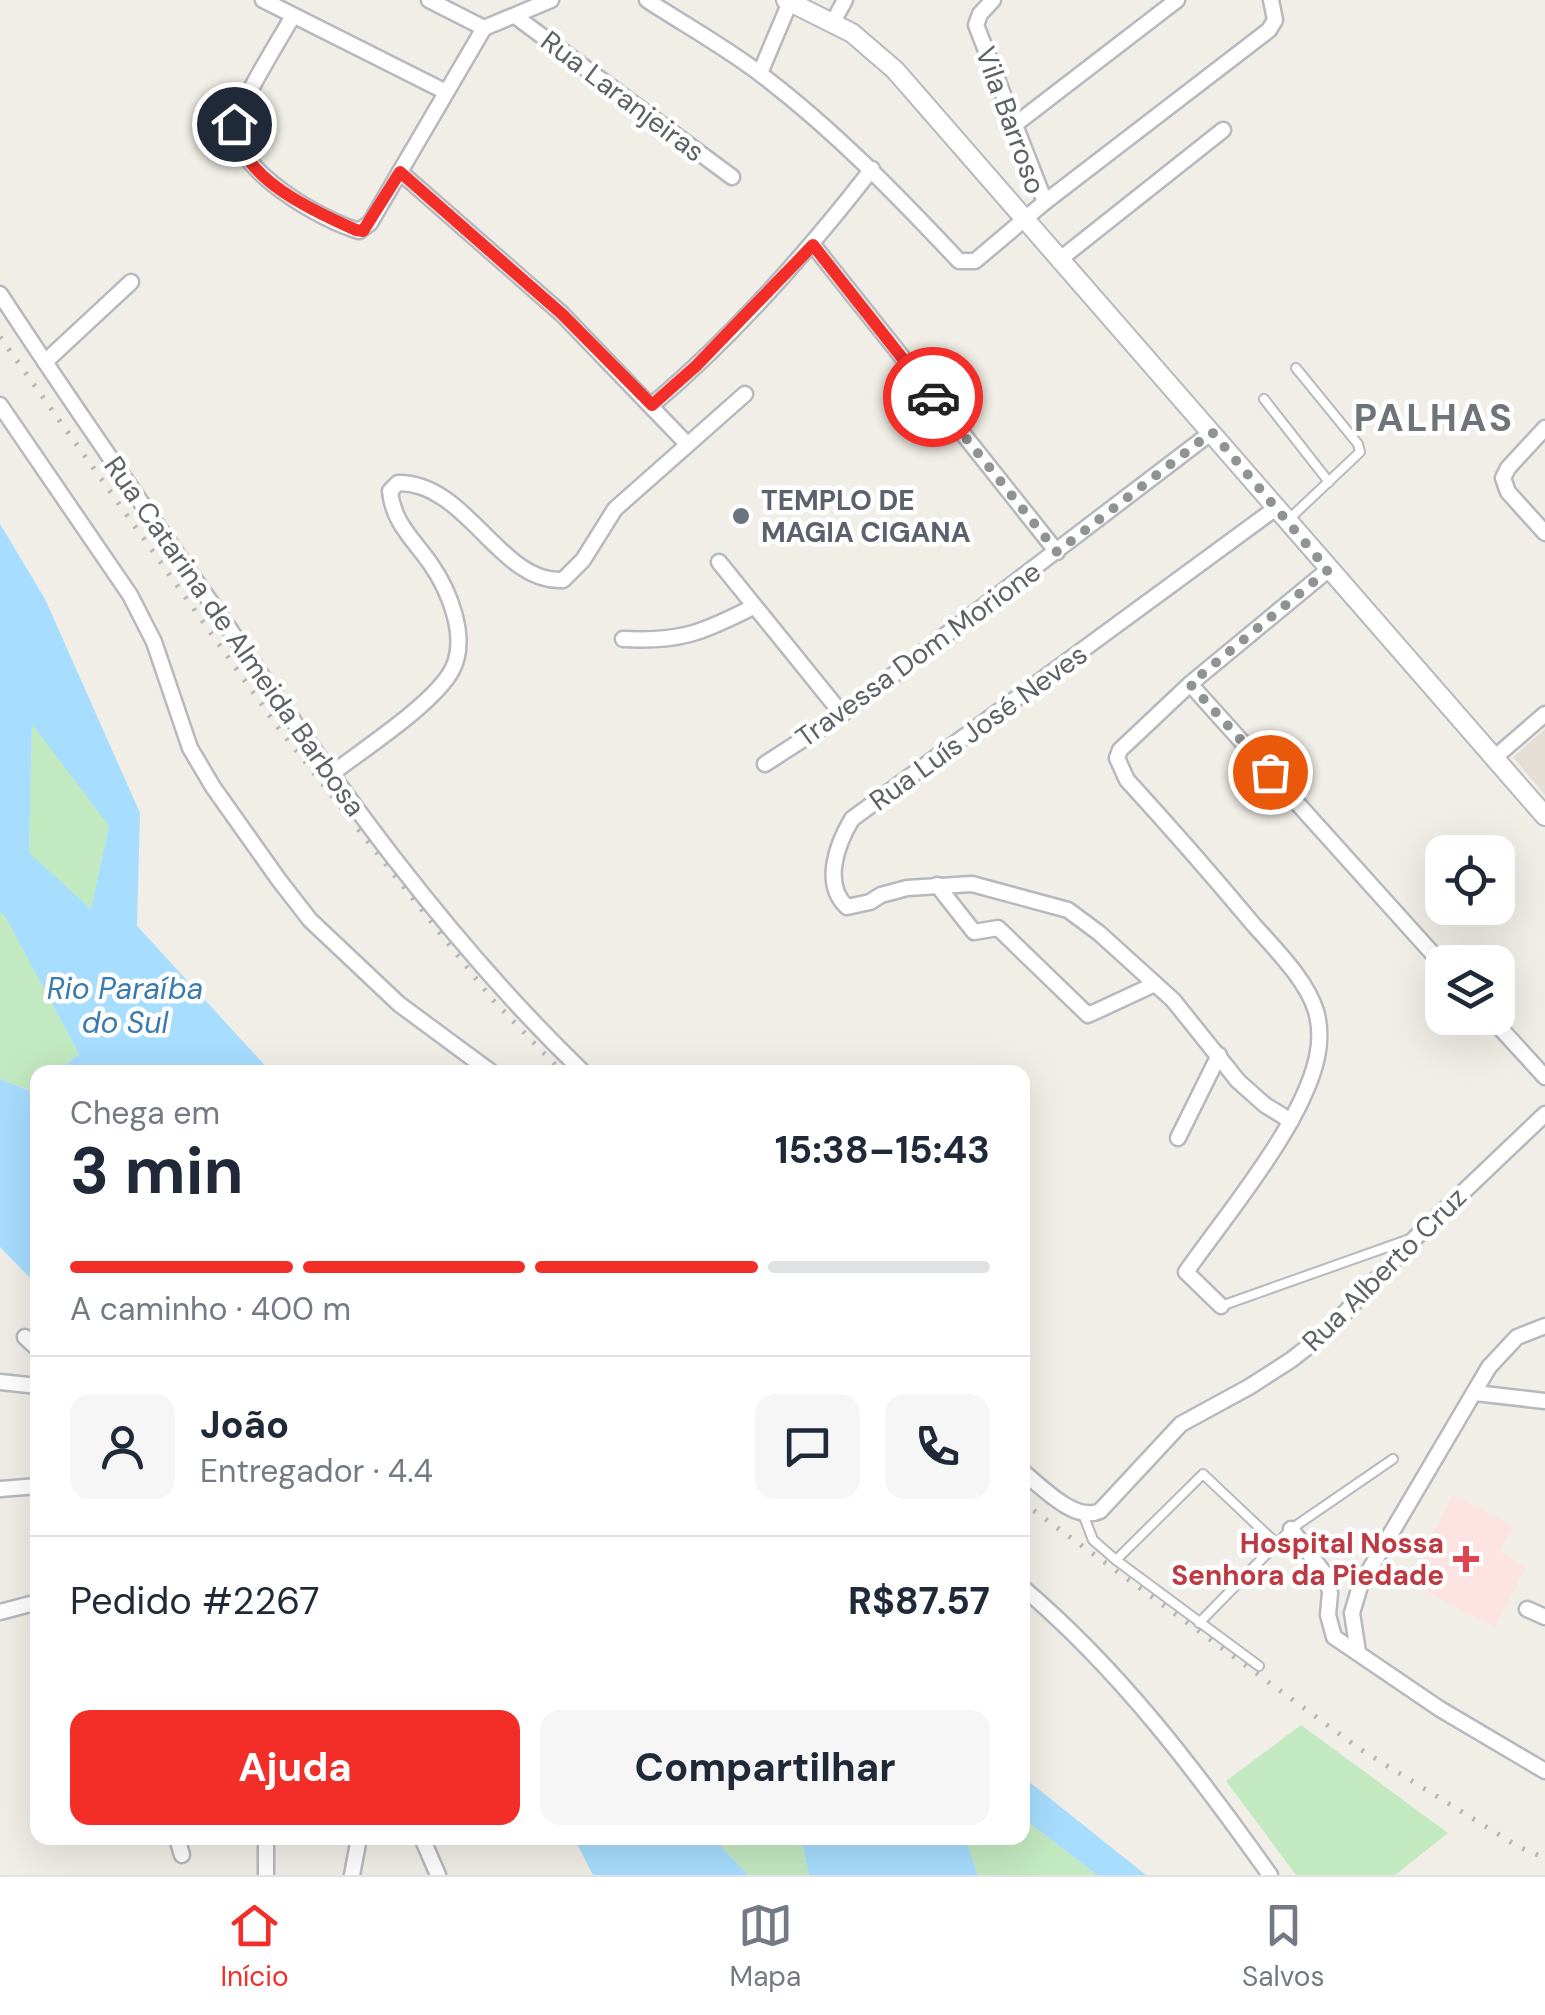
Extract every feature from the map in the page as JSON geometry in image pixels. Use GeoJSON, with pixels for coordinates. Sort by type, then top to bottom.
{"type":"FeatureCollection","features":[{"type":"Feature","properties":{"kind":"street"},"geometry":{"type":"LineString","coordinates":[[262,0],[446,92]]}},
{"type":"Feature","properties":{"kind":"street"},"geometry":{"type":"LineString","coordinates":[[430,0],[484,28]]}},
{"type":"Feature","properties":{"kind":"street"},"geometry":{"type":"LineString","coordinates":[[293,16],[236,117],[238,140],[251,162],[291,199],[363,231],[484,28],[551,0]]}},
{"type":"Feature","properties":{"kind":"street"},"geometry":{"type":"LineString","coordinates":[[647,0],[760,73],[872,169],[813,245],[696,366],[652,405]]}},
{"type":"Feature","properties":{"kind":"street"},"geometry":{"type":"LineString","coordinates":[[833,22],[845,0]]}},
{"type":"Feature","properties":{"kind":"street","name":"Vila Barroso"},"geometry":{"type":"LineString","coordinates":[[872,169],[965,264],[975,261],[1044,202],[976,26],[980,14],[994,0]]}},
{"type":"Feature","properties":{"kind":"street"},"geometry":{"type":"LineString","coordinates":[[1016,122],[1177,0]]}},
{"type":"Feature","properties":{"kind":"street"},"geometry":{"type":"LineString","coordinates":[[1044,202],[1269,30],[1275,20],[1271,0]]}},
{"type":"Feature","properties":{"kind":"street"},"geometry":{"type":"LineString","coordinates":[[760,73],[788,1],[833,22],[873,49],[1545,816]]}},
{"type":"Feature","properties":{"kind":"street","name":"Rua Laranjeiras"},"geometry":{"type":"LineString","coordinates":[[515,16],[732,177]]}},
{"type":"Feature","properties":{"kind":"street"},"geometry":{"type":"LineString","coordinates":[[1059,260],[1223,130]]}},
{"type":"Feature","properties":{"kind":"street"},"geometry":{"type":"LineString","coordinates":[[400,172],[551,304],[687,444]]}},
{"type":"Feature","properties":{"kind":"street"},"geometry":{"type":"LineString","coordinates":[[813,245],[1057,552]]}},
{"type":"Feature","properties":{"kind":"street"},"geometry":{"type":"LineString","coordinates":[[44,362],[131,282]]}},
{"type":"Feature","properties":{"kind":"street","name":"Rua Catarina de Almeida Barbosa"},"geometry":{"type":"LineString","coordinates":[[0,294],[330,775],[402,872],[482,968],[576,1065]]}},
{"type":"Feature","properties":{"kind":"street"},"geometry":{"type":"LineString","coordinates":[[330,775],[435,692],[453,669],[459,639],[448,599],[430,563],[408,538],[392,510],[390,491],[398,483],[417,483],[457,506],[529,570],[550,580],[564,580],[583,560],[615,509],[745,394]]}},
{"type":"Feature","properties":{"kind":"street"},"geometry":{"type":"LineString","coordinates":[[0,404],[130,595],[154,642],[190,748],[270,867],[310,920],[348,958],[399,1004],[482,1065]]}},
{"type":"Feature","properties":{"kind":"street"},"geometry":{"type":"LineString","coordinates":[[1545,428],[1503,478],[1508,492],[1545,534]]}},
{"type":"Feature","properties":{"kind":"street","name":"Travessa Dom Morione"},"geometry":{"type":"LineString","coordinates":[[765,764],[842,714],[1212,432]]}},
{"type":"Feature","properties":{"kind":"street","name":"Rua Luís José Neves"},"geometry":{"type":"LineString","coordinates":[[1281,515],[852,819],[835,856],[836,887],[842,904],[852,907],[906,888],[972,884],[1068,910],[1099,932],[1156,984],[1252,1093],[1291,1122]]}},
{"type":"Feature","properties":{"kind":"street"},"geometry":{"type":"LineString","coordinates":[[719,562],[842,714]]}},
{"type":"Feature","properties":{"kind":"street"},"geometry":{"type":"LineString","coordinates":[[1221,1306],[1186,1272],[1291,1122],[1310,1082],[1318,1047],[1316,1012],[1279,954],[1126,780],[1117,764],[1120,750],[1190,684],[1328,570]]}},
{"type":"Feature","properties":{"kind":"street"},"geometry":{"type":"LineString","coordinates":[[623,639],[662,641],[704,632],[752,607]]}},
{"type":"Feature","properties":{"kind":"street"},"geometry":{"type":"LineString","coordinates":[[1190,684],[1425,946]]}},
{"type":"Feature","properties":{"kind":"street"},"geometry":{"type":"LineString","coordinates":[[1494,758],[1545,714]]}},
{"type":"Feature","properties":{"kind":"street"},"geometry":{"type":"LineString","coordinates":[[936,884],[974,932],[998,928],[1088,1015],[1156,984]]}},
{"type":"Feature","properties":{"kind":"street"},"geometry":{"type":"LineString","coordinates":[[1506,1035],[1545,1078]]}},
{"type":"Feature","properties":{"kind":"street"},"geometry":{"type":"LineString","coordinates":[[1178,1138],[1219,1055]]}},
{"type":"Feature","properties":{"kind":"street","name":"Rua Alberto Cruz"},"geometry":{"type":"LineString","coordinates":[[1080,1513],[1094,1514],[1106,1507],[1181,1424],[1263,1378],[1328,1332],[1416,1237],[1545,1114]]}},
{"type":"Feature","properties":{"kind":"street"},"geometry":{"type":"LineString","coordinates":[[1358,1652],[1352,1613],[1360,1586],[1501,1352],[1517,1337],[1545,1326]]}},
{"type":"Feature","properties":{"kind":"street"},"geometry":{"type":"LineString","coordinates":[[25,1337],[30,1342]]}},
{"type":"Feature","properties":{"kind":"street"},"geometry":{"type":"LineString","coordinates":[[0,1382],[30,1385]]}},
{"type":"Feature","properties":{"kind":"street"},"geometry":{"type":"LineString","coordinates":[[1475,1392],[1545,1401]]}},
{"type":"Feature","properties":{"kind":"street"},"geometry":{"type":"LineString","coordinates":[[1030,1477],[1080,1513]]}},
{"type":"Feature","properties":{"kind":"street"},"geometry":{"type":"LineString","coordinates":[[0,1489],[30,1487]]}},
{"type":"Feature","properties":{"kind":"street"},"geometry":{"type":"LineString","coordinates":[[1291,1529],[1327,1577],[1331,1632],[1340,1642],[1440,1709],[1545,1771]]}},
{"type":"Feature","properties":{"kind":"street"},"geometry":{"type":"LineString","coordinates":[[1030,1594],[1098,1657],[1148,1714],[1270,1875]]}},
{"type":"Feature","properties":{"kind":"street"},"geometry":{"type":"LineString","coordinates":[[0,1612],[30,1604]]}},
{"type":"Feature","properties":{"kind":"street"},"geometry":{"type":"LineString","coordinates":[[1527,1609],[1545,1617]]}},
{"type":"Feature","properties":{"kind":"street"},"geometry":{"type":"LineString","coordinates":[[179,1845],[182,1855]]}},
{"type":"Feature","properties":{"kind":"street"},"geometry":{"type":"LineString","coordinates":[[266,1845],[266,1875]]}},
{"type":"Feature","properties":{"kind":"street"},"geometry":{"type":"LineString","coordinates":[[352,1875],[358,1845]]}},
{"type":"Feature","properties":{"kind":"street"},"geometry":{"type":"LineString","coordinates":[[425,1845],[438,1875]]}},
{"type":"Feature","properties":{"kind":"lane"},"geometry":{"type":"LineString","coordinates":[[1281,515],[1329,482],[1358,457],[1360,448],[1296,368]]}},
{"type":"Feature","properties":{"kind":"lane"},"geometry":{"type":"LineString","coordinates":[[1264,400],[1329,482]]}},
{"type":"Feature","properties":{"kind":"lane"},"geometry":{"type":"LineString","coordinates":[[1221,1306],[1416,1237]]}},
{"type":"Feature","properties":{"kind":"lane"},"geometry":{"type":"LineString","coordinates":[[1198,1623],[1291,1529],[1392,1458]]}},
{"type":"Feature","properties":{"kind":"lane"},"geometry":{"type":"LineString","coordinates":[[1116,1560],[1203,1474],[1277,1544]]}},
{"type":"Feature","properties":{"kind":"lane"},"geometry":{"type":"LineString","coordinates":[[1080,1513],[1093,1540],[1116,1560],[1259,1666]]}},
{"type":"Feature","properties":{"kind":"shaded area"},"geometry":{"type":"Polygon","coordinates":[[[1545,729],[1545,795],[1513,757],[1545,729]]]}},
{"type":"Feature","properties":{"kind":"shaded area","name":"Hospital Nossa Senhora da Piedade"},"geometry":{"type":"Polygon","coordinates":[[[1453,1495],[1513,1526],[1499,1552],[1526,1566],[1495,1627],[1408,1582],[1453,1495]]]}},
{"type":"Feature","properties":{"kind":"green space"},"geometry":{"type":"Polygon","coordinates":[[[32,722],[109,826],[91,910],[29,854],[32,722]]]}},
{"type":"Feature","properties":{"kind":"green space"},"geometry":{"type":"Polygon","coordinates":[[[0,912],[79,1054],[66,1065],[30,1065],[30,1090],[0,1079],[0,912]]]}},
{"type":"Feature","properties":{"kind":"green space"},"geometry":{"type":"Polygon","coordinates":[[[1301,1725],[1448,1833],[1395,1875],[1296,1875],[1226,1781],[1301,1725]]]}},
{"type":"Feature","properties":{"kind":"green space"},"geometry":{"type":"Polygon","coordinates":[[[1030,1823],[1097,1875],[978,1875],[967,1845],[1030,1845],[1030,1823]]]}},
{"type":"Feature","properties":{"kind":"green space"},"geometry":{"type":"Polygon","coordinates":[[[720,1845],[803,1845],[809,1875],[748,1875],[720,1845]]]}},
{"type":"Feature","properties":{"kind":"water","name":"Rio Paraíba do Sul"},"geometry":{"type":"Polygon","coordinates":[[[0,524],[45,599],[140,813],[137,926],[265,1065],[66,1065],[79,1054],[0,912],[0,524]],[[32,724],[29,853],[91,909],[109,826],[32,724]]]}},
{"type":"Feature","properties":{"kind":"water","name":"Rio Paraíba do Sul"},"geometry":{"type":"Polygon","coordinates":[[[0,1079],[30,1091],[30,1278],[0,1247],[0,1079]]]}},
{"type":"Feature","properties":{"kind":"water"},"geometry":{"type":"Polygon","coordinates":[[[1030,1783],[1146,1875],[1097,1875],[1030,1823],[1030,1783]]]}},
{"type":"Feature","properties":{"kind":"water"},"geometry":{"type":"Polygon","coordinates":[[[578,1845],[720,1845],[748,1875],[593,1875],[578,1845]]]}},
{"type":"Feature","properties":{"kind":"water"},"geometry":{"type":"Polygon","coordinates":[[[803,1845],[967,1845],[978,1875],[809,1875],[803,1845]]]}},
{"type":"Feature","properties":{"kind":"railway"},"geometry":{"type":"LineString","coordinates":[[0,337],[280,730],[492,999],[555,1065]]}},
{"type":"Feature","properties":{"kind":"railway"},"geometry":{"type":"LineString","coordinates":[[1030,1508],[1360,1749],[1519,1847],[1545,1858]]}},
{"type":"Feature","properties":{"kind":"way so far"},"geometry":{"type":"LineString","coordinates":[[933,397],[1057,552],[1212,432],[1328,570],[1190,684],[1270,772]]}},
{"type":"Feature","properties":{"kind":"place","name":"TEMPLO DE MAGIA CIGANA"},"geometry":{"type":"Point","coordinates":[741,516]}},
{"type":"Feature","properties":{"kind":"place","name":"Hospital Nossa Senhora da Piedade"},"geometry":{"type":"Point","coordinates":[1466,1559]}},
{"type":"Feature","properties":{"kind":"district","name":"PALHAS"},"geometry":{"type":"Point","coordinates":[1434,418]}},
{"type":"Feature","properties":{"kind":"route"},"geometry":{"type":"LineString","coordinates":[[234,124],[251,162],[283,192],[302,206],[356,230],[363,231],[370,223],[400,172],[562,314],[652,405],[681,381],[813,245],[933,397]]}}]}
